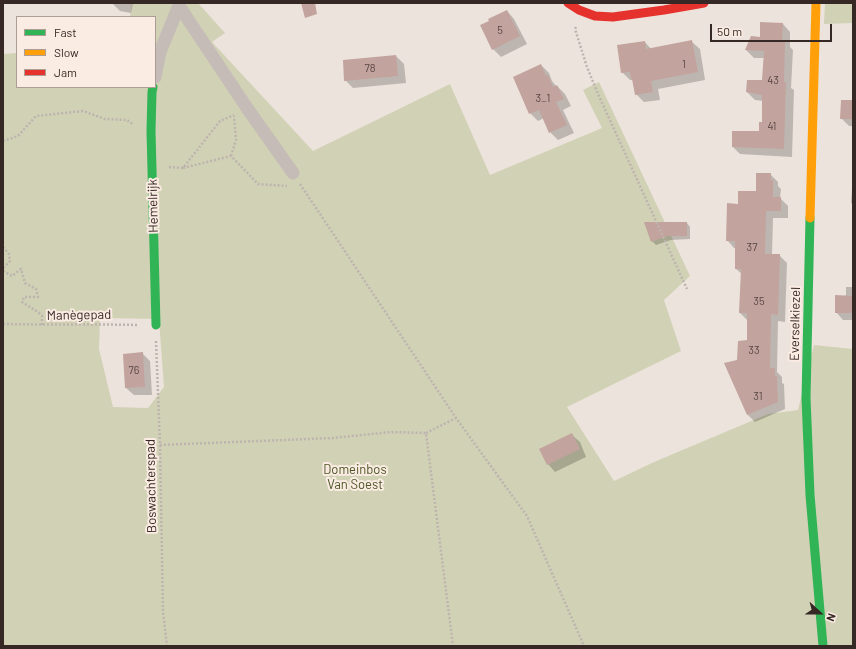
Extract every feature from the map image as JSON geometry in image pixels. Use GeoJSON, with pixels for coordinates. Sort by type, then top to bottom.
{"type":"FeatureCollection","features":[{"type":"Feature","properties":{"kind":"street"},"geometry":{"type":"LineString","coordinates":[[568,3],[579,10],[595,16],[613,16],[664,10],[704,3]]}},
{"type":"Feature","properties":{"kind":"street","name":"Everselkiezel"},"geometry":{"type":"LineString","coordinates":[[816,3],[812,109],[806,398],[810,495],[823,646]]}},
{"type":"Feature","properties":{"kind":"street"},"geometry":{"type":"LineString","coordinates":[[156,72],[160,52],[180,4]]}},
{"type":"Feature","properties":{"kind":"street"},"geometry":{"type":"LineString","coordinates":[[180,4],[247,108],[293,173]]}},
{"type":"Feature","properties":{"kind":"street","name":"Hemelrijk"},"geometry":{"type":"LineString","coordinates":[[153,88],[151,131],[156,325]]}},
{"type":"Feature","properties":{"kind":"path"},"geometry":{"type":"LineString","coordinates":[[579,10],[576,29],[587,67],[686,289]]}},
{"type":"Feature","properties":{"kind":"path"},"geometry":{"type":"LineString","coordinates":[[183,168],[220,121],[247,108]]}},
{"type":"Feature","properties":{"kind":"path"},"geometry":{"type":"LineString","coordinates":[[3,142],[18,136],[36,116],[83,111],[105,119],[127,120],[138,127],[151,131]]}},
{"type":"Feature","properties":{"kind":"path"},"geometry":{"type":"LineString","coordinates":[[231,156],[236,140],[234,115]]}},
{"type":"Feature","properties":{"kind":"path"},"geometry":{"type":"LineString","coordinates":[[152,167],[183,168],[231,156]]}},
{"type":"Feature","properties":{"kind":"path"},"geometry":{"type":"LineString","coordinates":[[231,156],[258,184],[288,186]]}},
{"type":"Feature","properties":{"kind":"path"},"geometry":{"type":"LineString","coordinates":[[293,173],[456,418],[527,516],[584,646]]}},
{"type":"Feature","properties":{"kind":"path"},"geometry":{"type":"LineString","coordinates":[[295,187],[303,188]]}},
{"type":"Feature","properties":{"kind":"path"},"geometry":{"type":"LineString","coordinates":[[3,247],[9,254],[10,261],[3,270],[12,276],[21,269],[25,283],[36,289],[38,297],[24,297],[22,302],[42,316],[42,325]]}},
{"type":"Feature","properties":{"kind":"path","name":"Manègepad"},"geometry":{"type":"LineString","coordinates":[[3,324],[156,325]]}},
{"type":"Feature","properties":{"kind":"path","name":"Boswachterspad"},"geometry":{"type":"LineString","coordinates":[[156,325],[163,612],[167,646]]}},
{"type":"Feature","properties":{"kind":"path"},"geometry":{"type":"LineString","coordinates":[[160,445],[333,438],[391,432],[426,433],[456,418]]}},
{"type":"Feature","properties":{"kind":"path"},"geometry":{"type":"LineString","coordinates":[[426,433],[453,646]]}},
{"type":"Feature","properties":{"kind":"green space","name":"Domeinbos Van Soest"},"geometry":{"type":"Polygon","coordinates":[[[132,3],[198,3],[225,33],[212,42],[313,151],[450,84],[490,175],[602,128],[583,90],[599,82],[690,276],[664,300],[681,351],[567,407],[614,481],[654,462],[768,414],[798,410],[814,345],[853,349],[853,646],[3,646],[3,54],[16,53],[16,88],[156,88],[156,16],[130,16],[132,3]],[[100,318],[99,349],[113,407],[148,408],[164,387],[159,319],[100,318]]]}},
{"type":"Feature","properties":{"kind":"green space"},"geometry":{"type":"Polygon","coordinates":[[[825,3],[853,3],[853,23],[824,24],[825,3]]]}},
{"type":"Feature","properties":{"kind":"building"},"geometry":{"type":"Polygon","coordinates":[[[301,3],[315,3],[317,14],[305,18],[301,3]]]}},
{"type":"Feature","properties":{"kind":"building"},"geometry":{"type":"Polygon","coordinates":[[[507,10],[520,36],[492,50],[480,25],[489,21],[488,19],[507,10]]]}},
{"type":"Feature","properties":{"kind":"building"},"geometry":{"type":"Polygon","coordinates":[[[760,22],[783,23],[782,41],[785,41],[784,82],[786,82],[784,149],[732,147],[732,131],[759,131],[759,122],[762,122],[762,95],[746,92],[747,80],[762,80],[764,51],[745,50],[751,36],[760,37],[760,22]]]}},
{"type":"Feature","properties":{"kind":"building"},"geometry":{"type":"Polygon","coordinates":[[[692,40],[698,72],[651,81],[653,92],[635,95],[630,72],[621,73],[617,45],[645,41],[646,49],[692,40]]]}},
{"type":"Feature","properties":{"kind":"building"},"geometry":{"type":"Polygon","coordinates":[[[396,55],[398,76],[344,81],[343,60],[396,55]]]}},
{"type":"Feature","properties":{"kind":"building"},"geometry":{"type":"Polygon","coordinates":[[[541,64],[553,87],[557,85],[564,99],[556,102],[567,125],[549,133],[539,110],[529,114],[513,77],[541,64]]]}},
{"type":"Feature","properties":{"kind":"building"},"geometry":{"type":"Polygon","coordinates":[[[841,100],[853,100],[853,119],[840,119],[841,100]]]}},
{"type":"Feature","properties":{"kind":"building"},"geometry":{"type":"Polygon","coordinates":[[[756,173],[771,173],[771,180],[773,180],[773,197],[781,197],[781,211],[766,211],[765,254],[780,254],[778,315],[771,314],[770,368],[775,368],[775,376],[777,376],[778,402],[747,415],[724,363],[737,360],[738,341],[747,340],[747,313],[739,313],[741,269],[735,269],[735,241],[726,241],[727,203],[738,204],[738,191],[756,191],[756,173]]]}},
{"type":"Feature","properties":{"kind":"building"},"geometry":{"type":"Polygon","coordinates":[[[644,222],[687,222],[687,236],[667,236],[651,242],[644,222]]]}},
{"type":"Feature","properties":{"kind":"building"},"geometry":{"type":"Polygon","coordinates":[[[835,295],[853,296],[853,313],[835,313],[835,295]]]}},
{"type":"Feature","properties":{"kind":"building"},"geometry":{"type":"Polygon","coordinates":[[[143,352],[145,387],[125,388],[123,354],[143,352]]]}},
{"type":"Feature","properties":{"kind":"building"},"geometry":{"type":"Polygon","coordinates":[[[572,433],[580,449],[547,465],[539,449],[572,433]]]}},
{"type":"Feature","properties":{"kind":"traffic: fast"},"geometry":{"type":"LineString","coordinates":[[153,88],[151,131],[156,325]]}},
{"type":"Feature","properties":{"kind":"traffic: fast"},"geometry":{"type":"LineString","coordinates":[[810,218],[806,398],[810,495],[823,646]]}},
{"type":"Feature","properties":{"kind":"traffic: slow"},"geometry":{"type":"LineString","coordinates":[[810,218],[816,3]]}},
{"type":"Feature","properties":{"kind":"traffic: jam"},"geometry":{"type":"LineString","coordinates":[[568,3],[579,10],[595,16],[613,17],[704,3]]}}]}
